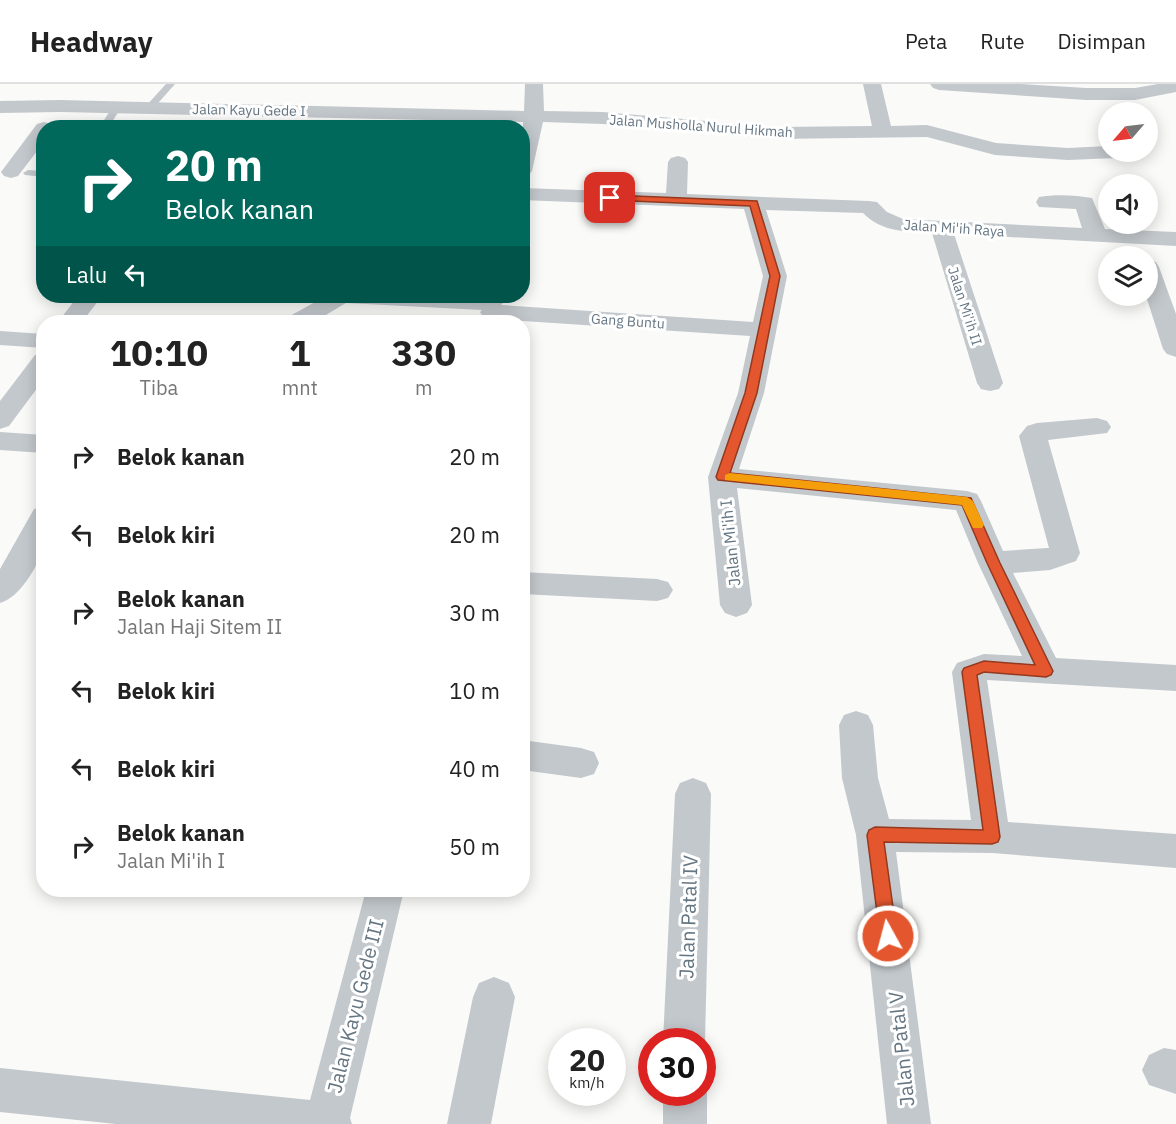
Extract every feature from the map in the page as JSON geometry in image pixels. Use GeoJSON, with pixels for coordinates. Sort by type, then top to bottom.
{"type":"FeatureCollection","features":[{"type":"Feature","properties":{"kind":"street"},"geometry":{"type":"LineString","coordinates":[[530,136],[534,118],[534,84]]}},
{"type":"Feature","properties":{"kind":"street"},"geometry":{"type":"LineString","coordinates":[[872,84],[883,132]]}},
{"type":"Feature","properties":{"kind":"street"},"geometry":{"type":"LineString","coordinates":[[939,84],[1086,94],[1135,94],[1176,86]]}},
{"type":"Feature","properties":{"kind":"street"},"geometry":{"type":"LineString","coordinates":[[215,120],[239,93]]}},
{"type":"Feature","properties":{"kind":"street","name":"Jalan Kayu Gede I"},"geometry":{"type":"LineString","coordinates":[[0,107],[52,101],[116,108],[224,110],[273,119],[324,102],[534,118]]}},
{"type":"Feature","properties":{"kind":"street"},"geometry":{"type":"LineString","coordinates":[[46,120],[52,101]]}},
{"type":"Feature","properties":{"kind":"street","name":"Jalan Musholla Nurul Hikmah"},"geometry":{"type":"LineString","coordinates":[[534,118],[603,118],[776,133],[927,131],[995,149],[1068,154],[1098,153]]}},
{"type":"Feature","properties":{"kind":"street"},"geometry":{"type":"LineString","coordinates":[[20,173],[36,143]]}},
{"type":"Feature","properties":{"kind":"street"},"geometry":{"type":"LineString","coordinates":[[676,200],[678,162]]}},
{"type":"Feature","properties":{"kind":"street","name":"Jalan Mi'ih Raya"},"geometry":{"type":"LineString","coordinates":[[530,194],[869,207],[879,217],[900,225],[1096,235],[1137,246]]}},
{"type":"Feature","properties":{"kind":"street"},"geometry":{"type":"LineString","coordinates":[[1047,202],[1098,204]]}},
{"type":"Feature","properties":{"kind":"street","name":"Jalan Mi'ih I"},"geometry":{"type":"LineString","coordinates":[[736,605],[722,477],[751,393],[775,276],[753,203]]}},
{"type":"Feature","properties":{"kind":"street"},"geometry":{"type":"LineString","coordinates":[[1084,204],[1096,235]]}},
{"type":"Feature","properties":{"kind":"street","name":"Jalan Mi'ih II"},"geometry":{"type":"LineString","coordinates":[[940,228],[990,383]]}},
{"type":"Feature","properties":{"kind":"street","name":"Jalan Mi'ih Raya"},"geometry":{"type":"LineString","coordinates":[[1145,246],[1176,239]]}},
{"type":"Feature","properties":{"kind":"street"},"geometry":{"type":"LineString","coordinates":[[1158,296],[1176,349]]}},
{"type":"Feature","properties":{"kind":"street"},"geometry":{"type":"LineString","coordinates":[[75,315],[85,303]]}},
{"type":"Feature","properties":{"kind":"street","name":"Gang Buntu"},"geometry":{"type":"LineString","coordinates":[[309,315],[330,303]]}},
{"type":"Feature","properties":{"kind":"street","name":"Gang Buntu"},"geometry":{"type":"LineString","coordinates":[[430,303],[764,330]]}},
{"type":"Feature","properties":{"kind":"street"},"geometry":{"type":"LineString","coordinates":[[0,338],[36,341]]}},
{"type":"Feature","properties":{"kind":"street"},"geometry":{"type":"LineString","coordinates":[[0,420],[36,371]]}},
{"type":"Feature","properties":{"kind":"street"},"geometry":{"type":"LineString","coordinates":[[993,563],[1050,559],[1065,553],[1033,436],[1037,432],[1097,427]]}},
{"type":"Feature","properties":{"kind":"street"},"geometry":{"type":"LineString","coordinates":[[0,441],[36,443]]}},
{"type":"Feature","properties":{"kind":"street"},"geometry":{"type":"LineString","coordinates":[[722,477],[967,501],[993,563],[1046,671]]}},
{"type":"Feature","properties":{"kind":"street"},"geometry":{"type":"LineString","coordinates":[[0,592],[32,565],[36,549]]}},
{"type":"Feature","properties":{"kind":"street"},"geometry":{"type":"LineString","coordinates":[[530,583],[657,590]]}},
{"type":"Feature","properties":{"kind":"street"},"geometry":{"type":"LineString","coordinates":[[992,837],[969,672],[984,667],[1176,678]]}},
{"type":"Feature","properties":{"kind":"street","name":"Jalan Patal V"},"geometry":{"type":"LineString","coordinates":[[856,725],[860,778],[875,835],[909,1124]]}},
{"type":"Feature","properties":{"kind":"street"},"geometry":{"type":"LineString","coordinates":[[530,756],[581,763]]}},
{"type":"Feature","properties":{"kind":"street","name":"Jalan Patal IV"},"geometry":{"type":"LineString","coordinates":[[684,1028],[693,794]]}},
{"type":"Feature","properties":{"kind":"street"},"geometry":{"type":"LineString","coordinates":[[875,835],[992,837],[1176,851]]}},
{"type":"Feature","properties":{"kind":"street","name":"Jalan Kayu Gede III"},"geometry":{"type":"LineString","coordinates":[[328,1124],[383,897]]}},
{"type":"Feature","properties":{"kind":"street"},"geometry":{"type":"LineString","coordinates":[[469,1124],[494,997]]}},
{"type":"Feature","properties":{"kind":"street"},"geometry":{"type":"LineString","coordinates":[[0,1090],[183,1117],[328,1124]]}},
{"type":"Feature","properties":{"kind":"street"},"geometry":{"type":"LineString","coordinates":[[685,1106],[685,1124]]}},
{"type":"Feature","properties":{"kind":"lane"},"geometry":{"type":"LineString","coordinates":[[149,108],[171,84]]}},
{"type":"Feature","properties":{"kind":"lane"},"geometry":{"type":"LineString","coordinates":[[108,120],[116,108]]}},
{"type":"Feature","properties":{"kind":"lane"},"geometry":{"type":"LineString","coordinates":[[20,173],[36,174]]}},
{"type":"Feature","properties":{"kind":"slow traffic"},"geometry":{"type":"LineString","coordinates":[[730,478],[967,501],[977,525]]}},
{"type":"Feature","properties":{"kind":"route"},"geometry":{"type":"LineString","coordinates":[[610,198],[753,203],[775,276],[751,393],[722,477],[967,501],[993,563],[1046,671],[984,667],[969,672],[992,837],[875,835],[888,936]]}}]}
